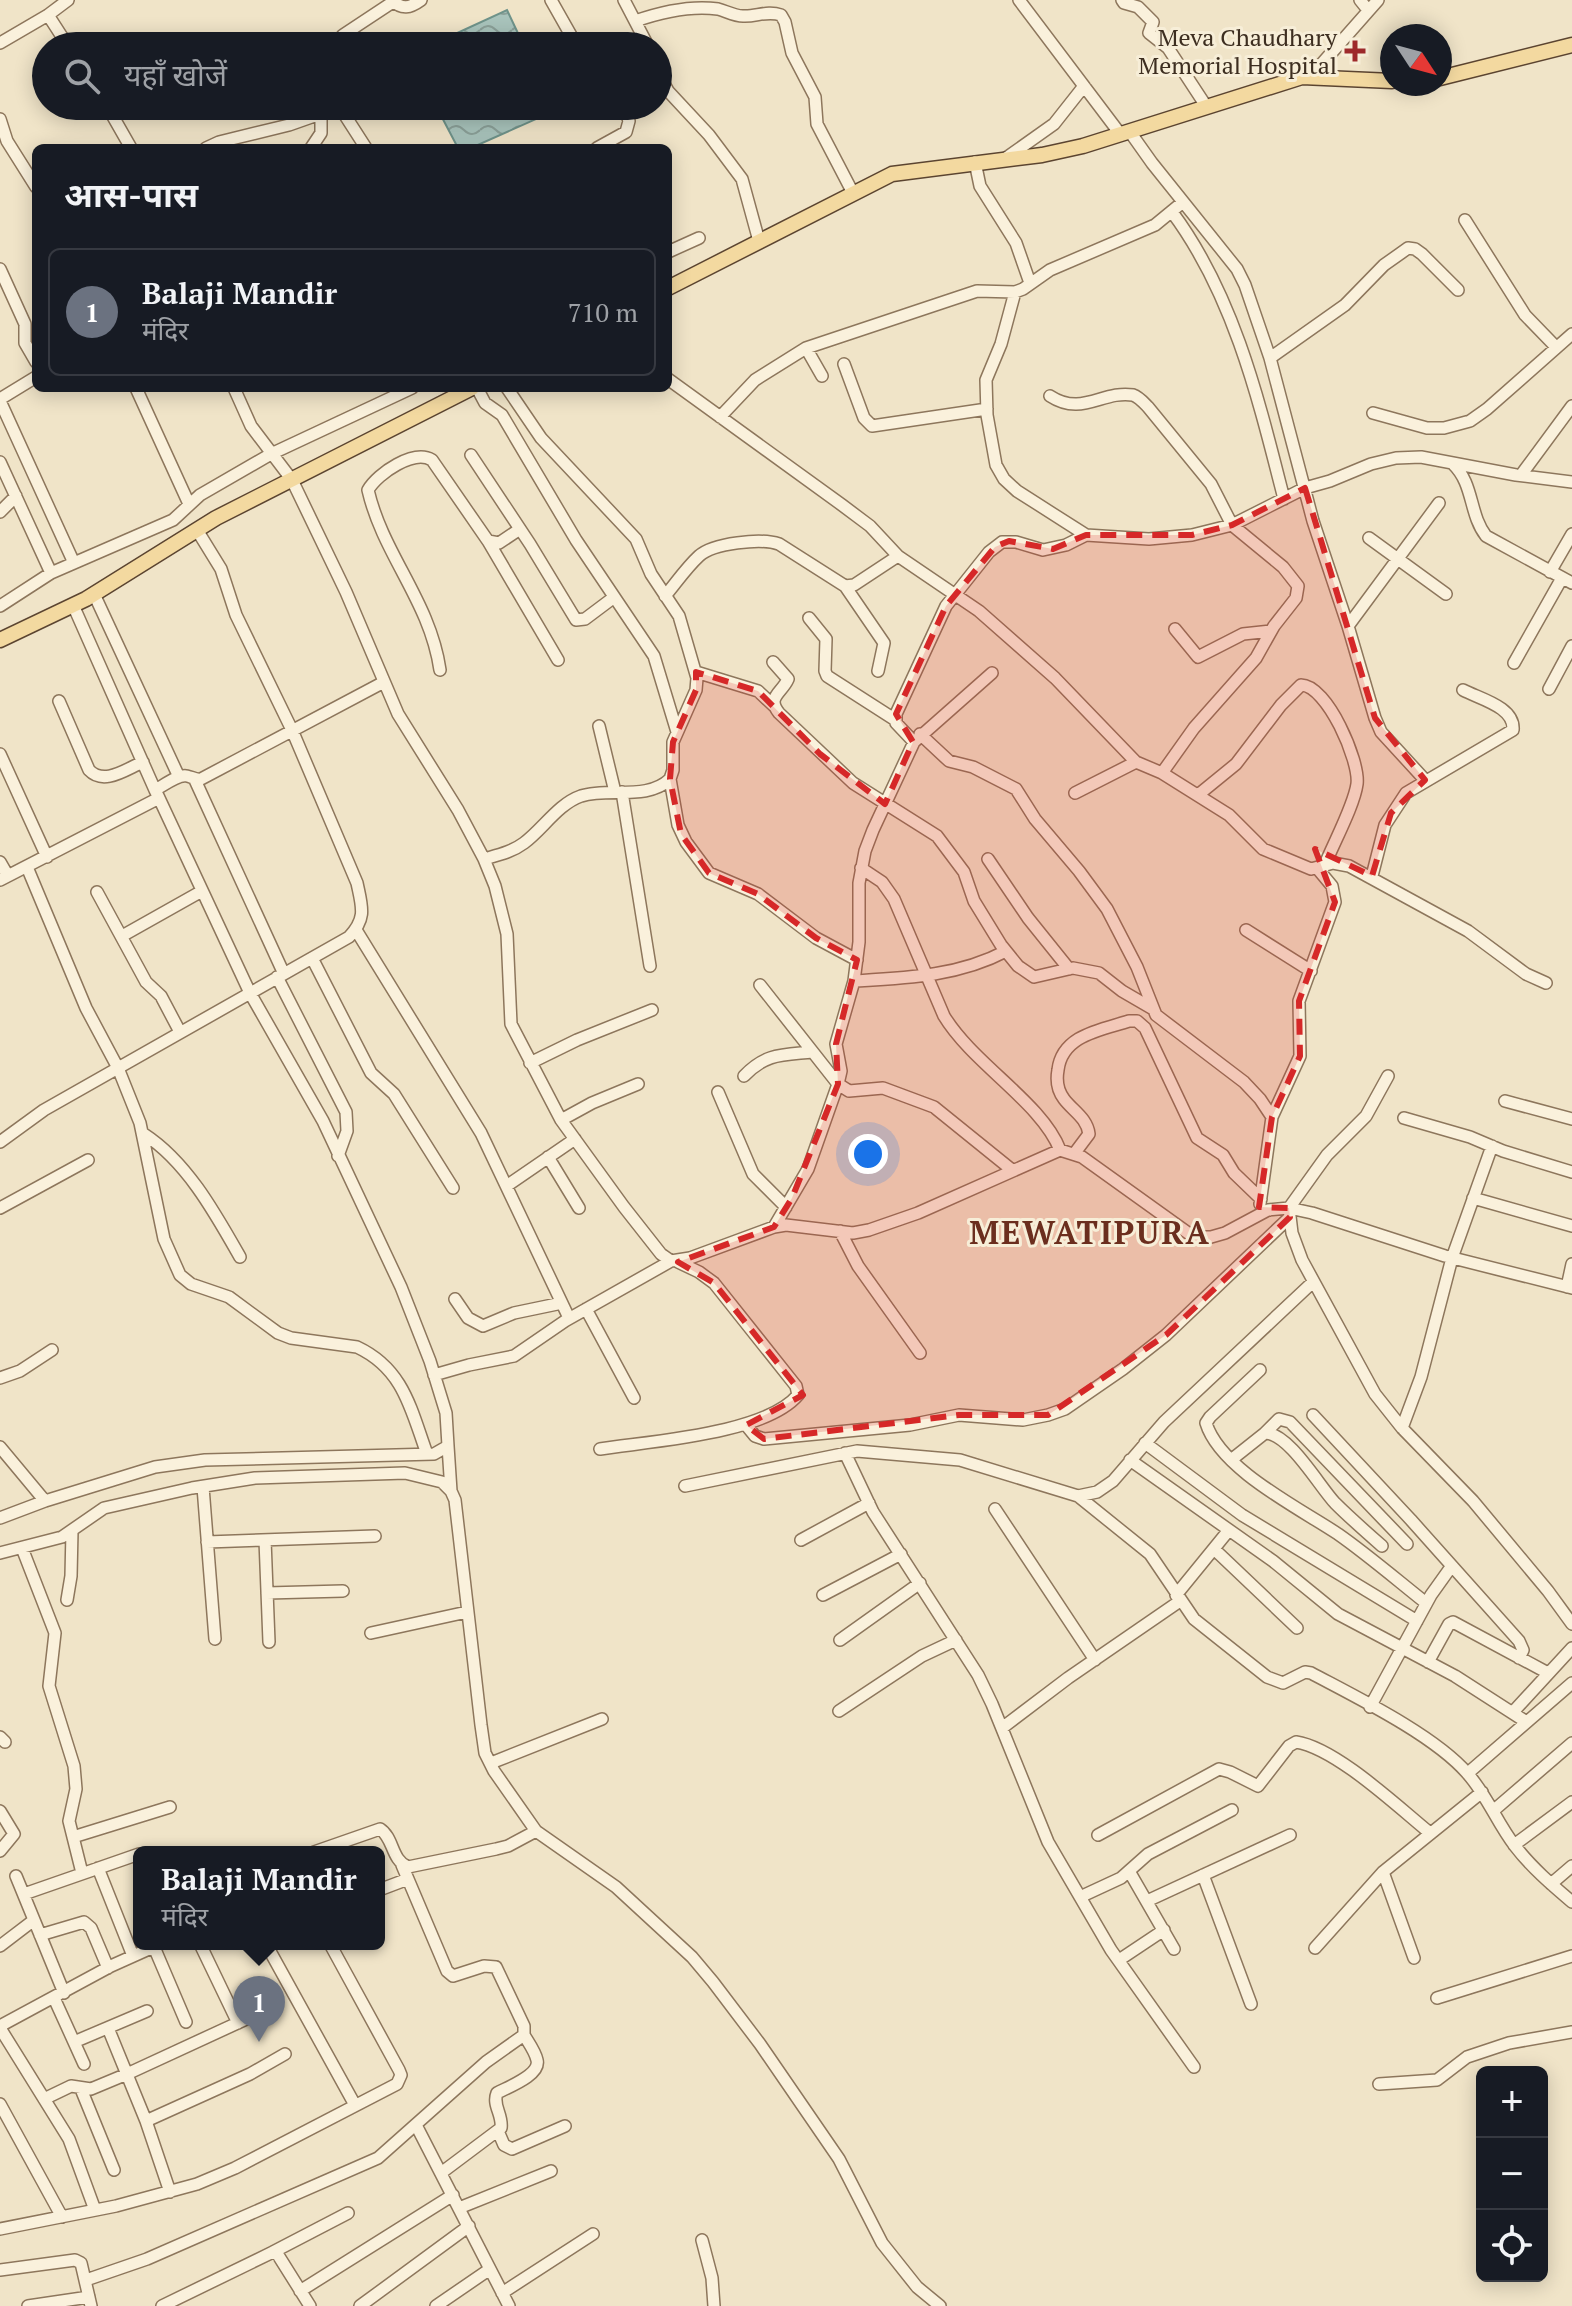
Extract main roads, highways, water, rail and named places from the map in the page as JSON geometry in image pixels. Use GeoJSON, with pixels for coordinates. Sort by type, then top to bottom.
{"type":"FeatureCollection","features":[{"type":"Feature","properties":{"kind":"main road"},"geometry":{"type":"LineString","coordinates":[[1452,75],[1572,45]]}},
{"type":"Feature","properties":{"kind":"main road"},"geometry":{"type":"LineString","coordinates":[[672,286],[877,180],[904,170],[1042,155],[1311,76],[1380,80]]}},
{"type":"Feature","properties":{"kind":"main road"},"geometry":{"type":"LineString","coordinates":[[0,640],[94,594],[197,530],[466,392]]}},
{"type":"Feature","properties":{"kind":"water"},"geometry":{"type":"Polygon","coordinates":[[[507,10],[517,32],[459,32],[507,10]]]}},
{"type":"Feature","properties":{"kind":"water"},"geometry":{"type":"Polygon","coordinates":[[[443,120],[534,120],[480,144],[456,144],[443,120]]]}},
{"type":"Feature","properties":{"kind":"place","name":"Meva Chaudhary Memorial Hospital"},"geometry":{"type":"Point","coordinates":[1355,51]}},
{"type":"Feature","properties":{"kind":"place","name":"Balaji Mandir"},"geometry":{"type":"Point","coordinates":[259,2042]}},
{"type":"Feature","properties":{"kind":"district","name":"MEWATIPURA"},"geometry":{"type":"Point","coordinates":[1090,1232]}}]}
